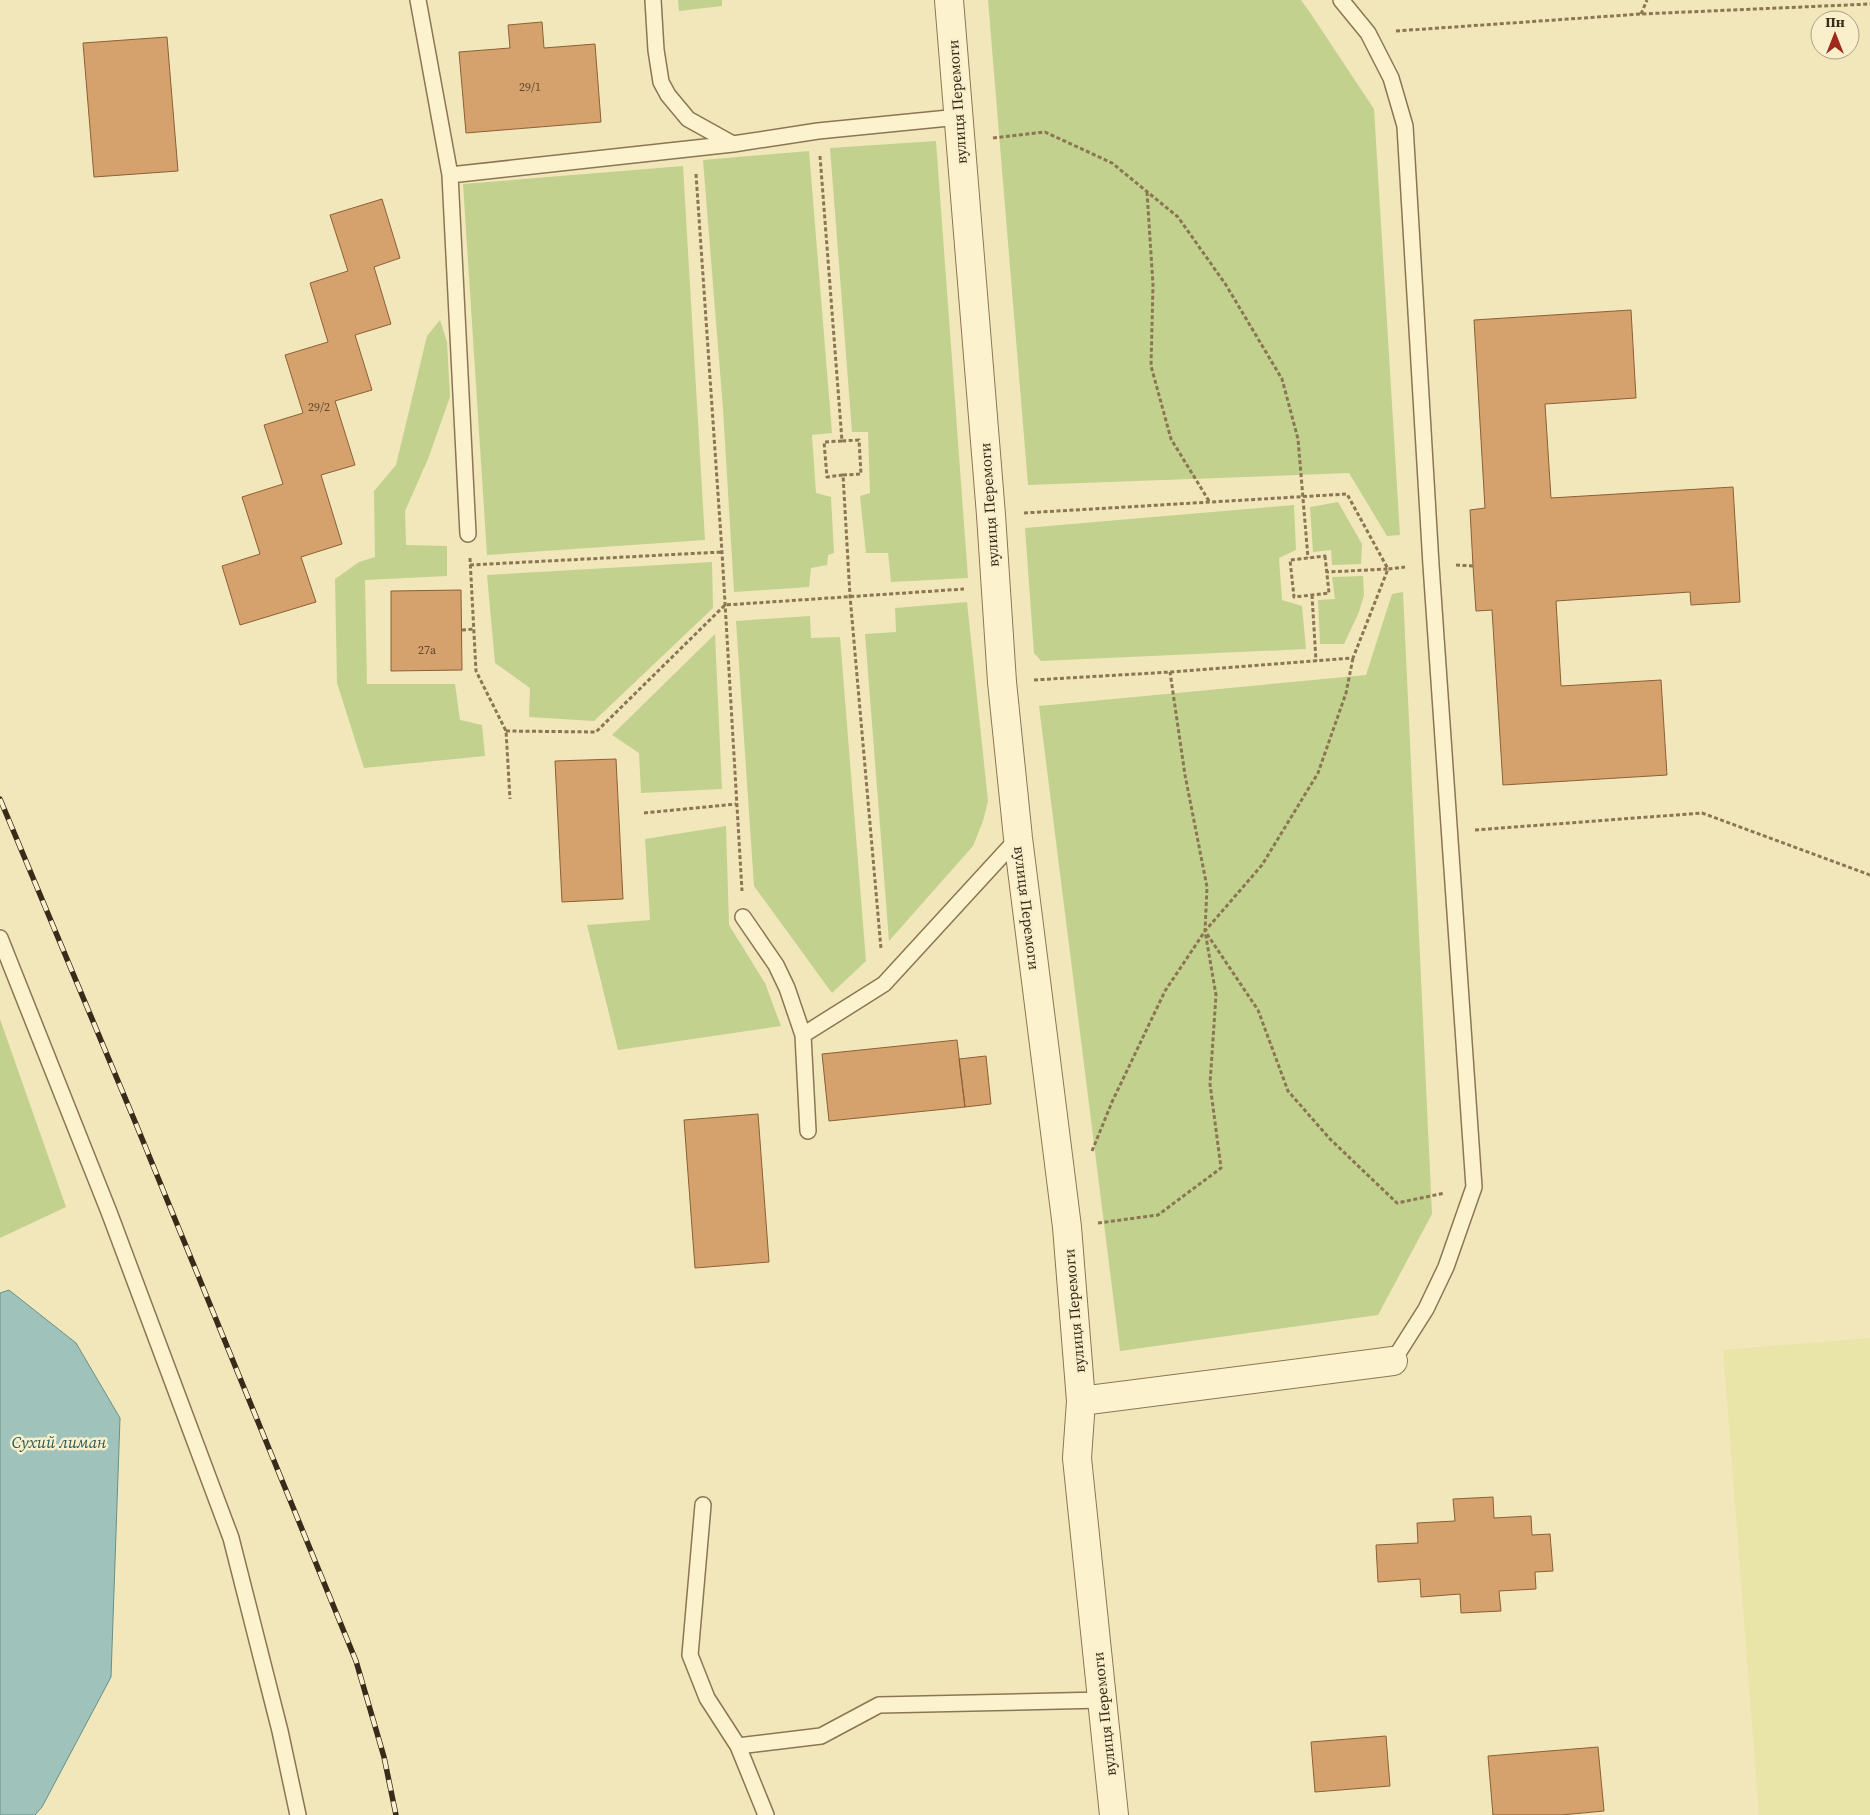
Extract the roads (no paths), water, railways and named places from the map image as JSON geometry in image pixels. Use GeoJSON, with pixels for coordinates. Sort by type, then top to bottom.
{"type":"FeatureCollection","features":[{"type":"Feature","properties":{"kind":"street","name":"вулиця Перемоги"},"geometry":{"type":"LineString","coordinates":[[949,0],[991,515],[1002,682],[1018,838],[1067,1227],[1081,1400],[1077,1458],[1114,1815]]}},
{"type":"Feature","properties":{"kind":"street"},"geometry":{"type":"LineString","coordinates":[[1081,1400],[1393,1361]]}},
{"type":"Feature","properties":{"kind":"lane"},"geometry":{"type":"LineString","coordinates":[[418,0],[450,175],[468,534]]}},
{"type":"Feature","properties":{"kind":"lane"},"geometry":{"type":"LineString","coordinates":[[653,0],[656,50],[661,82],[668,95],[688,119],[733,144]]}},
{"type":"Feature","properties":{"kind":"lane"},"geometry":{"type":"LineString","coordinates":[[1341,0],[1368,33],[1391,78],[1405,126],[1431,565],[1474,1186],[1446,1267],[1426,1309],[1393,1361]]}},
{"type":"Feature","properties":{"kind":"lane"},"geometry":{"type":"LineString","coordinates":[[450,175],[733,144],[818,131],[959,129]]}},
{"type":"Feature","properties":{"kind":"lane"},"geometry":{"type":"LineString","coordinates":[[803,1035],[884,984],[1018,838]]}},
{"type":"Feature","properties":{"kind":"lane"},"geometry":{"type":"LineString","coordinates":[[743,917],[776,965],[787,988],[803,1035],[808,1131]]}},
{"type":"Feature","properties":{"kind":"lane"},"geometry":{"type":"LineString","coordinates":[[0,938],[109,1212],[230,1538],[280,1731],[298,1815]]}},
{"type":"Feature","properties":{"kind":"lane"},"geometry":{"type":"LineString","coordinates":[[703,1505],[690,1655],[707,1698],[738,1746],[766,1815]]}},
{"type":"Feature","properties":{"kind":"lane"},"geometry":{"type":"LineString","coordinates":[[738,1746],[821,1736],[879,1705],[1102,1700]]}},
{"type":"Feature","properties":{"kind":"water","name":"Сухий лиман"},"geometry":{"type":"Polygon","coordinates":[[[9,1290],[76,1343],[120,1418],[111,1677],[42,1807],[35,1815],[0,1815],[0,1293],[9,1290]]]}},
{"type":"Feature","properties":{"kind":"railway"},"geometry":{"type":"LineString","coordinates":[[0,799],[136,1124],[356,1661],[384,1757],[396,1815]]}}]}
